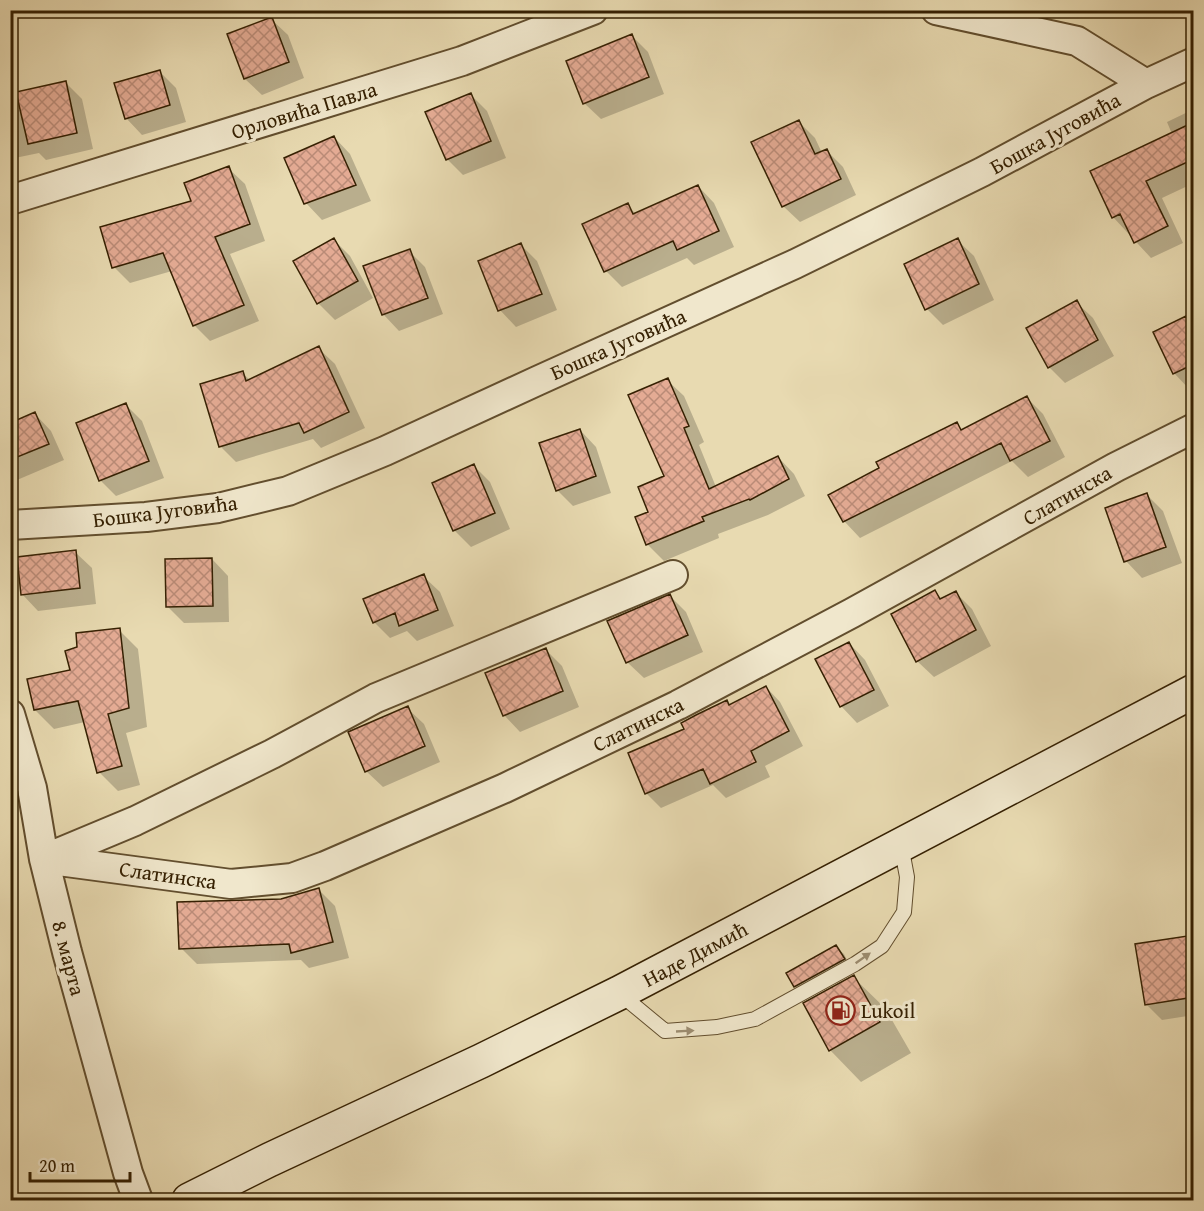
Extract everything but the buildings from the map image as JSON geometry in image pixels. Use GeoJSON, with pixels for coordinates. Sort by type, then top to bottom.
{"type":"FeatureCollection","features":[{"type":"Feature","properties":{"kind":"main road","name":"Наде Димић"},"geometry":{"type":"LineString","coordinates":[[189,1200],[619,993],[1194,691]]}},
{"type":"Feature","properties":{"kind":"street","name":"Орловића Павла"},"geometry":{"type":"LineString","coordinates":[[10,200],[462,62],[593,10]]}},
{"type":"Feature","properties":{"kind":"street"},"geometry":{"type":"LineString","coordinates":[[936,10],[1077,41],[1146,84]]}},
{"type":"Feature","properties":{"kind":"street","name":"Бошка Југовића"},"geometry":{"type":"LineString","coordinates":[[10,525],[146,517],[208,509],[288,491],[385,451],[795,264],[982,172],[1146,84],[1194,62]]}},
{"type":"Feature","properties":{"kind":"street","name":"Слатинска"},"geometry":{"type":"LineString","coordinates":[[44,859],[231,884],[292,878],[325,866],[505,788],[678,705],[852,613],[1116,467],[1194,428]]}},
{"type":"Feature","properties":{"kind":"street"},"geometry":{"type":"LineString","coordinates":[[44,859],[135,821],[272,754],[376,698],[673,575]]}},
{"type":"Feature","properties":{"kind":"street","name":"8. марта"},"geometry":{"type":"LineString","coordinates":[[10,714],[21,787],[44,859],[76,985],[128,1173],[138,1200]]}},
{"type":"Feature","properties":{"kind":"lane"},"geometry":{"type":"LineString","coordinates":[[619,993],[665,1031],[717,1027],[755,1019],[799,996],[855,964],[882,945],[904,912],[907,877],[901,845]]}},
{"type":"Feature","properties":{"kind":"place","name":"Lukoil"},"geometry":{"type":"Point","coordinates":[840,1010]}}]}
